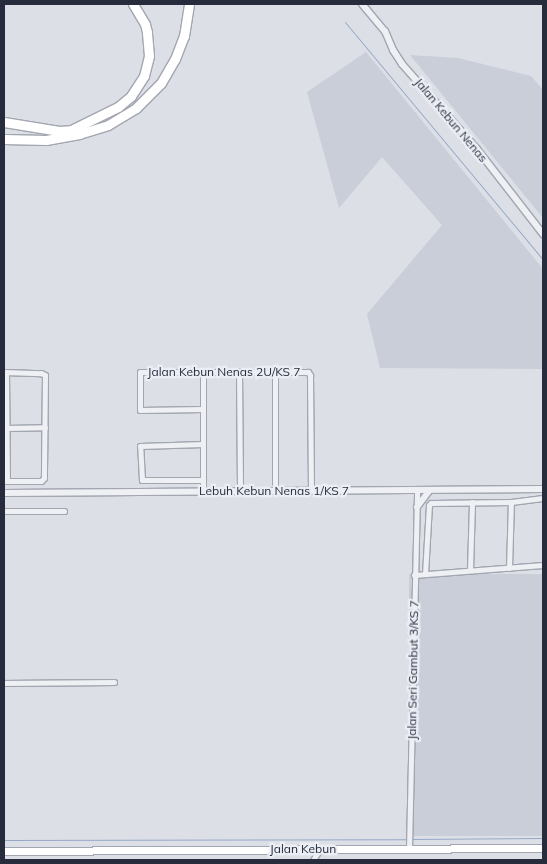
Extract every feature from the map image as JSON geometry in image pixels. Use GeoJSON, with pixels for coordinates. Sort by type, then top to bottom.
{"type":"FeatureCollection","features":[{"type":"Feature","properties":{"kind":"highway"},"geometry":{"type":"LineString","coordinates":[[71,130],[118,107],[131,96],[144,76],[149,56],[146,24],[133,4]]}},
{"type":"Feature","properties":{"kind":"highway"},"geometry":{"type":"LineString","coordinates":[[4,139],[46,140],[72,136],[108,125],[136,108],[161,83],[175,59],[184,36],[189,5]]}},
{"type":"Feature","properties":{"kind":"highway"},"geometry":{"type":"LineString","coordinates":[[4,122],[46,129],[71,130],[102,122],[132,104]]}},
{"type":"Feature","properties":{"kind":"main road","name":"Jalan Kebun"},"geometry":{"type":"LineString","coordinates":[[4,850],[320,849],[409,842],[543,848]]}},
{"type":"Feature","properties":{"kind":"street","name":"Jalan Kebun Nenas"},"geometry":{"type":"LineString","coordinates":[[362,4],[385,31],[393,50],[402,64],[477,150],[543,234]]}},
{"type":"Feature","properties":{"kind":"street"},"geometry":{"type":"LineString","coordinates":[[5,372],[41,372],[45,375],[43,480],[5,481],[5,372]]}},
{"type":"Feature","properties":{"kind":"street","name":"Jalan Kebun Nenas 2U/KS 7"},"geometry":{"type":"LineString","coordinates":[[203,409],[140,410],[140,375],[142,372],[310,373],[311,490]]}},
{"type":"Feature","properties":{"kind":"street"},"geometry":{"type":"LineString","coordinates":[[203,372],[203,491]]}},
{"type":"Feature","properties":{"kind":"street"},"geometry":{"type":"LineString","coordinates":[[239,372],[240,490]]}},
{"type":"Feature","properties":{"kind":"street"},"geometry":{"type":"LineString","coordinates":[[275,372],[275,491]]}},
{"type":"Feature","properties":{"kind":"street"},"geometry":{"type":"LineString","coordinates":[[6,428],[44,427]]}},
{"type":"Feature","properties":{"kind":"street"},"geometry":{"type":"LineString","coordinates":[[203,444],[140,446],[140,476],[143,480],[203,480]]}},
{"type":"Feature","properties":{"kind":"street","name":"Lebuh Kebun Nenas 1/KS 7"},"geometry":{"type":"LineString","coordinates":[[4,493],[240,490],[405,492],[543,490]]}},
{"type":"Feature","properties":{"kind":"street"},"geometry":{"type":"LineString","coordinates":[[405,492],[412,498],[417,507],[428,491]]}},
{"type":"Feature","properties":{"kind":"street","name":"Jalan Seri Gambut 3/KS 7"},"geometry":{"type":"LineString","coordinates":[[409,842],[417,492]]}},
{"type":"Feature","properties":{"kind":"street"},"geometry":{"type":"LineString","coordinates":[[424,574],[429,506],[431,503],[511,502],[543,498]]}},
{"type":"Feature","properties":{"kind":"street"},"geometry":{"type":"LineString","coordinates":[[470,570],[472,502]]}},
{"type":"Feature","properties":{"kind":"street"},"geometry":{"type":"LineString","coordinates":[[509,568],[511,502]]}},
{"type":"Feature","properties":{"kind":"street"},"geometry":{"type":"LineString","coordinates":[[4,511],[64,511]]}},
{"type":"Feature","properties":{"kind":"street"},"geometry":{"type":"LineString","coordinates":[[414,575],[543,565]]}},
{"type":"Feature","properties":{"kind":"street"},"geometry":{"type":"LineString","coordinates":[[4,684],[114,682]]}},
{"type":"Feature","properties":{"kind":"street"},"geometry":{"type":"LineString","coordinates":[[313,860],[320,849]]}},
{"type":"Feature","properties":{"kind":"shaded area"},"geometry":{"type":"Polygon","coordinates":[[[366,52],[543,269],[543,369],[380,368],[367,314],[442,225],[382,157],[339,208],[307,92],[366,52]]]}},
{"type":"Feature","properties":{"kind":"shaded area"},"geometry":{"type":"Polygon","coordinates":[[[410,55],[458,58],[531,76],[543,90],[543,218],[410,55]]]}},
{"type":"Feature","properties":{"kind":"shaded area"},"geometry":{"type":"Polygon","coordinates":[[[409,574],[543,574],[543,836],[409,836],[409,574]]]}},
{"type":"Feature","properties":{"kind":"waterway"},"geometry":{"type":"LineString","coordinates":[[345,22],[543,260]]}},
{"type":"Feature","properties":{"kind":"waterway"},"geometry":{"type":"LineString","coordinates":[[412,839],[543,838]]}},
{"type":"Feature","properties":{"kind":"waterway"},"geometry":{"type":"LineString","coordinates":[[4,840],[408,839]]}},
{"type":"Feature","properties":{"kind":"waterway"},"geometry":{"type":"LineString","coordinates":[[225,860],[305,860]]}},
{"type":"Feature","properties":{"kind":"waterway"},"geometry":{"type":"LineString","coordinates":[[320,860],[411,860]]}},
{"type":"Feature","properties":{"kind":"waterway"},"geometry":{"type":"LineString","coordinates":[[516,860],[533,860]]}}]}
